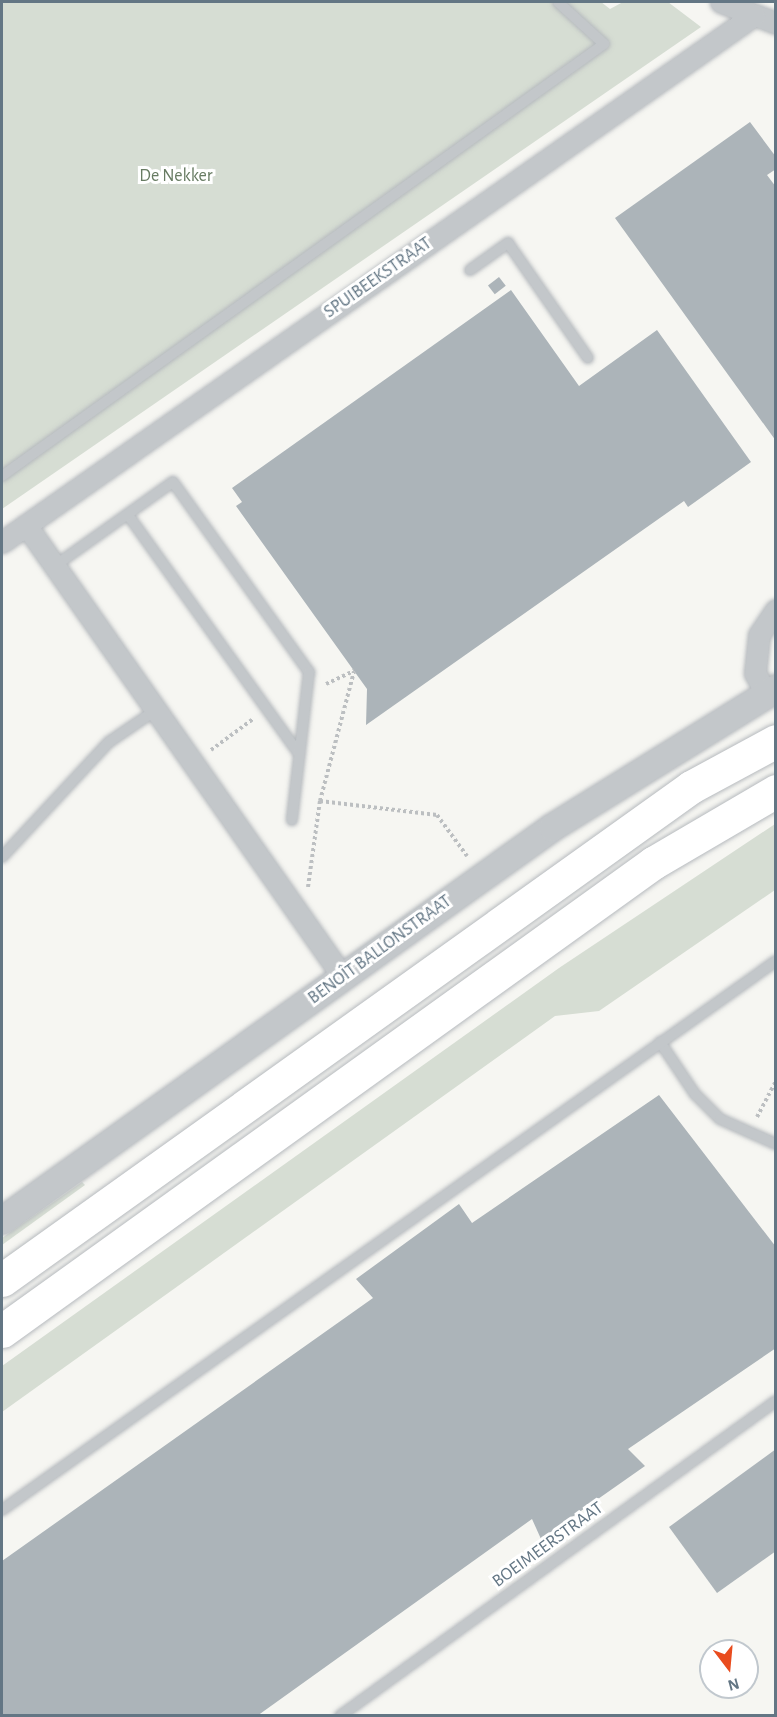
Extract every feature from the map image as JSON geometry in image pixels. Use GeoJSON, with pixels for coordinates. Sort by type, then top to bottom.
{"type":"FeatureCollection","features":[{"type":"Feature","properties":{"kind":"main road"},"geometry":{"type":"LineString","coordinates":[[2,1280],[691,788],[776,741]]}},
{"type":"Feature","properties":{"kind":"main road"},"geometry":{"type":"LineString","coordinates":[[2,1330],[653,862],[776,791]]}},
{"type":"Feature","properties":{"kind":"street"},"geometry":{"type":"LineString","coordinates":[[721,2],[776,23]]}},
{"type":"Feature","properties":{"kind":"street","name":"SPUIBEEKSTRAAT"},"geometry":{"type":"LineString","coordinates":[[2,542],[754,15]]}},
{"type":"Feature","properties":{"kind":"street"},"geometry":{"type":"LineString","coordinates":[[26,525],[343,977]]}},
{"type":"Feature","properties":{"kind":"street","name":"BENOÎT BALLONSTRAAT"},"geometry":{"type":"LineString","coordinates":[[2,1220],[482,876],[771,690],[755,674],[759,634],[776,610]]}},
{"type":"Feature","properties":{"kind":"lane"},"geometry":{"type":"LineString","coordinates":[[2,476],[604,44],[558,2]]}},
{"type":"Feature","properties":{"kind":"lane"},"geometry":{"type":"LineString","coordinates":[[470,270],[508,243],[588,358]]}},
{"type":"Feature","properties":{"kind":"lane"},"geometry":{"type":"LineString","coordinates":[[56,565],[173,482],[309,672],[292,820]]}},
{"type":"Feature","properties":{"kind":"lane"},"geometry":{"type":"LineString","coordinates":[[128,515],[299,754]]}},
{"type":"Feature","properties":{"kind":"lane"},"geometry":{"type":"LineString","coordinates":[[2,857],[110,742],[156,710]]}},
{"type":"Feature","properties":{"kind":"lane"},"geometry":{"type":"LineString","coordinates":[[2,1510],[776,961]]}},
{"type":"Feature","properties":{"kind":"lane"},"geometry":{"type":"LineString","coordinates":[[660,1042],[695,1094],[720,1119],[753,1131],[776,1144]]}},
{"type":"Feature","properties":{"kind":"lane","name":"BOEIMEERSTRAAT"},"geometry":{"type":"LineString","coordinates":[[340,1716],[776,1401]]}},
{"type":"Feature","properties":{"kind":"path"},"geometry":{"type":"LineString","coordinates":[[303,919],[320,801],[354,671]]}},
{"type":"Feature","properties":{"kind":"path"},"geometry":{"type":"LineString","coordinates":[[320,801],[437,815],[482,876]]}},
{"type":"Feature","properties":{"kind":"path"},"geometry":{"type":"LineString","coordinates":[[753,1131],[776,1081]]}},
{"type":"Feature","properties":{"kind":"green space","name":"De Nekker"},"geometry":{"type":"Polygon","coordinates":[[[2,2],[601,2],[610,9],[623,2],[668,2],[701,27],[2,509],[2,2]]]}},
{"type":"Feature","properties":{"kind":"green space"},"geometry":{"type":"Polygon","coordinates":[[[775,824],[775,890],[599,1011],[555,1016],[2,1412],[2,1366],[559,968],[775,824]]]}},
{"type":"Feature","properties":{"kind":"green space"},"geometry":{"type":"Polygon","coordinates":[[[82,1182],[85,1185],[2,1245],[2,1238],[82,1182]]]}},
{"type":"Feature","properties":{"kind":"building"},"geometry":{"type":"Polygon","coordinates":[[[750,122],[776,157],[776,169],[767,175],[776,187],[776,441],[615,218],[750,122]]]}},
{"type":"Feature","properties":{"kind":"building"},"geometry":{"type":"Polygon","coordinates":[[[499,277],[506,286],[495,294],[488,286],[499,277]]]}},
{"type":"Feature","properties":{"kind":"building"},"geometry":{"type":"Polygon","coordinates":[[[511,290],[579,386],[657,330],[751,462],[688,507],[684,501],[366,725],[367,689],[236,506],[242,502],[232,488],[511,290]]]}},
{"type":"Feature","properties":{"kind":"building"},"geometry":{"type":"Polygon","coordinates":[[[659,1095],[776,1247],[776,1348],[628,1449],[645,1466],[541,1539],[532,1519],[257,1716],[2,1716],[2,1561],[373,1298],[356,1279],[459,1204],[472,1223],[659,1095]]]}},
{"type":"Feature","properties":{"kind":"building"},"geometry":{"type":"Polygon","coordinates":[[[776,1449],[776,1551],[717,1593],[669,1527],[776,1449]]]}}]}
